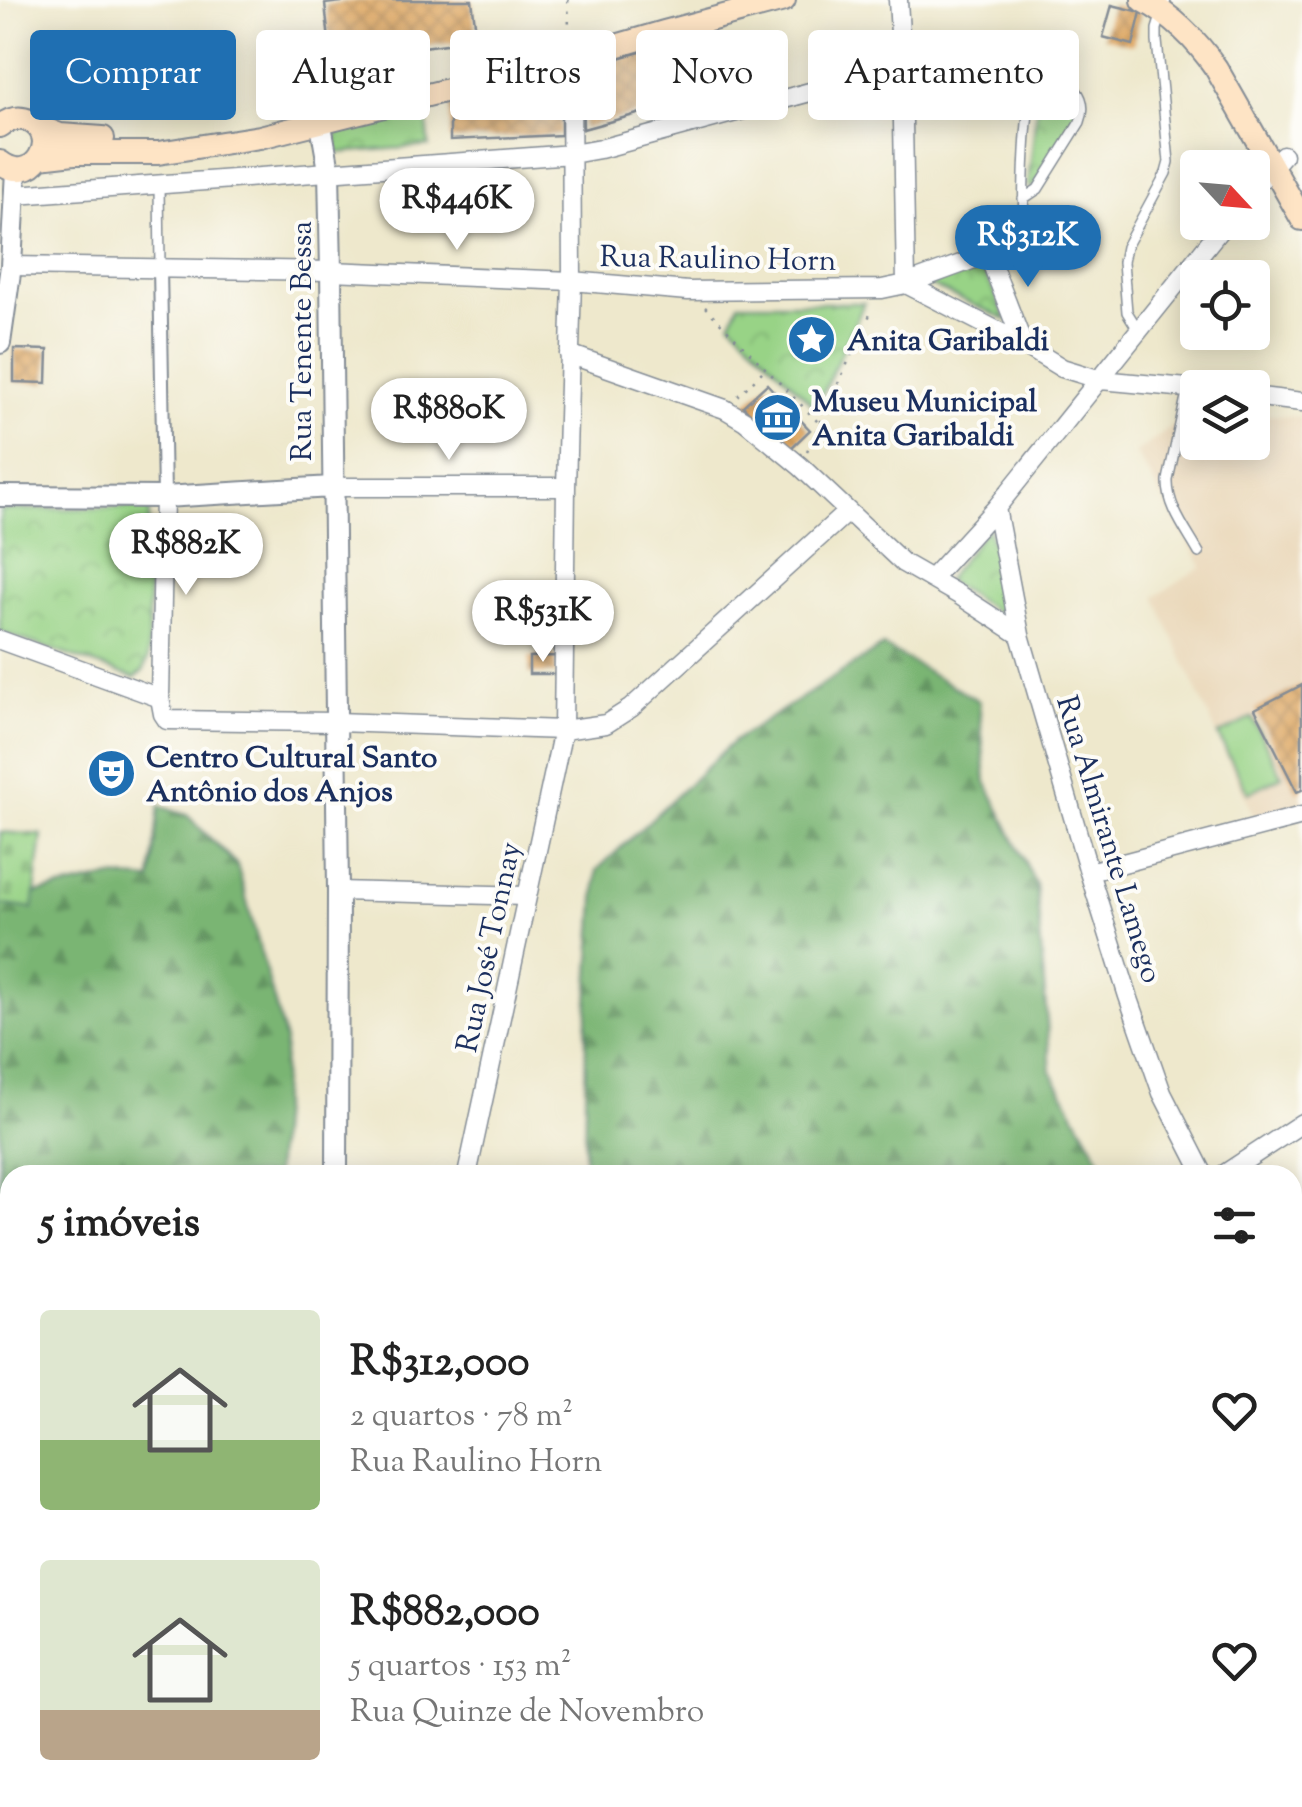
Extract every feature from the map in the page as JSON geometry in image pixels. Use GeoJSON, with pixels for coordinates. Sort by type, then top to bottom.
{"type":"FeatureCollection","features":[{"type":"Feature","properties":{"kind":"main road"},"geometry":{"type":"LineString","coordinates":[[694,18],[735,0]]}},
{"type":"Feature","properties":{"kind":"main road"},"geometry":{"type":"LineString","coordinates":[[616,39],[694,18],[784,0]]}},
{"type":"Feature","properties":{"kind":"main road"},"geometry":{"type":"LineString","coordinates":[[1160,3],[1200,45],[1277,160],[1302,190]]}},
{"type":"Feature","properties":{"kind":"main road"},"geometry":{"type":"LineString","coordinates":[[3,121],[19,118],[60,135],[84,138],[158,137],[288,120]]}},
{"type":"Feature","properties":{"kind":"main road"},"geometry":{"type":"LineString","coordinates":[[40,157],[74,152],[158,153],[260,138],[308,120]]}},
{"type":"Feature","properties":{"kind":"main road"},"geometry":{"type":"LineString","coordinates":[[8,165],[34,164],[40,157],[44,141],[36,126]]}},
{"type":"Feature","properties":{"kind":"main road"},"geometry":{"type":"LineString","coordinates":[[1277,160],[1302,219]]}},
{"type":"Feature","properties":{"kind":"street"},"geometry":{"type":"LineString","coordinates":[[898,0],[900,30]]}},
{"type":"Feature","properties":{"kind":"street"},"geometry":{"type":"LineString","coordinates":[[16,195],[572,154],[808,93]]}},
{"type":"Feature","properties":{"kind":"street","name":"Rua Tenente Bessa"},"geometry":{"type":"LineString","coordinates":[[320,120],[329,170],[331,272],[337,1165]]}},
{"type":"Feature","properties":{"kind":"street","name":"Rua José Tonnay"},"geometry":{"type":"LineString","coordinates":[[468,1165],[563,730],[571,120]]}},
{"type":"Feature","properties":{"kind":"street"},"geometry":{"type":"LineString","coordinates":[[903,120],[906,284],[1062,368],[1101,380],[1180,388]]}},
{"type":"Feature","properties":{"kind":"street"},"geometry":{"type":"LineString","coordinates":[[1270,168],[1277,160]]}},
{"type":"Feature","properties":{"kind":"street"},"geometry":{"type":"LineString","coordinates":[[0,343],[11,266],[8,219],[16,195],[8,165]]}},
{"type":"Feature","properties":{"kind":"street"},"geometry":{"type":"LineString","coordinates":[[931,579],[996,508],[1212,240]]}},
{"type":"Feature","properties":{"kind":"street"},"geometry":{"type":"LineString","coordinates":[[988,254],[1023,344]]}},
{"type":"Feature","properties":{"kind":"street","name":"Rua Raulino Horn"},"geometry":{"type":"LineString","coordinates":[[11,266],[331,272],[688,291],[882,289],[988,254]]}},
{"type":"Feature","properties":{"kind":"street"},"geometry":{"type":"LineString","coordinates":[[160,267],[164,497],[160,698],[167,720],[563,730],[606,724],[632,708],[848,512]]}},
{"type":"Feature","properties":{"kind":"street"},"geometry":{"type":"LineString","coordinates":[[569,354],[725,409],[745,421],[800,466],[903,562],[1020,635]]}},
{"type":"Feature","properties":{"kind":"street"},"geometry":{"type":"LineString","coordinates":[[1270,398],[1302,402]]}},
{"type":"Feature","properties":{"kind":"street"},"geometry":{"type":"LineString","coordinates":[[0,496],[164,497],[332,487],[566,487]]}},
{"type":"Feature","properties":{"kind":"street","name":"Rua Almirante Lamego"},"geometry":{"type":"LineString","coordinates":[[996,508],[1020,635],[1088,872],[1162,1093],[1199,1165]]}},
{"type":"Feature","properties":{"kind":"street"},"geometry":{"type":"LineString","coordinates":[[0,640],[160,698]]}},
{"type":"Feature","properties":{"kind":"street"},"geometry":{"type":"LineString","coordinates":[[1088,872],[1302,816]]}},
{"type":"Feature","properties":{"kind":"street"},"geometry":{"type":"LineString","coordinates":[[338,891],[526,896]]}},
{"type":"Feature","properties":{"kind":"street"},"geometry":{"type":"LineString","coordinates":[[1238,1165],[1302,1123]]}},
{"type":"Feature","properties":{"kind":"lane"},"geometry":{"type":"LineString","coordinates":[[1139,331],[1127,312],[1123,262],[1126,248],[1169,162],[1157,41],[1160,3]]}},
{"type":"Feature","properties":{"kind":"lane"},"geometry":{"type":"LineString","coordinates":[[988,254],[1015,242],[1024,232],[1023,199],[1023,166],[1034,86],[1045,73],[1079,92],[1084,112],[1038,189],[1023,199]]}},
{"type":"Feature","properties":{"kind":"lane"},"geometry":{"type":"LineString","coordinates":[[159,186],[160,267]]}},
{"type":"Feature","properties":{"kind":"lane"},"geometry":{"type":"LineString","coordinates":[[1180,436],[1168,492],[1198,553]]}},
{"type":"Feature","properties":{"kind":"path"},"geometry":{"type":"LineString","coordinates":[[568,0],[569,30]]}},
{"type":"Feature","properties":{"kind":"path"},"geometry":{"type":"LineString","coordinates":[[800,466],[882,289]]}},
{"type":"Feature","properties":{"kind":"path"},"geometry":{"type":"LineString","coordinates":[[688,291],[820,424]]}},
{"type":"Feature","properties":{"kind":"path"},"geometry":{"type":"LineString","coordinates":[[725,409],[765,369]]}},
{"type":"Feature","properties":{"kind":"shaded area"},"geometry":{"type":"Polygon","coordinates":[[[1270,415],[1302,417],[1302,813],[1258,826],[1155,597],[1202,566],[1136,453],[1180,421],[1180,460],[1270,460],[1270,415]]]}},
{"type":"Feature","properties":{"kind":"green space"},"geometry":{"type":"Polygon","coordinates":[[[367,120],[427,120],[429,146],[336,153],[337,127],[367,120]]]}},
{"type":"Feature","properties":{"kind":"green space"},"geometry":{"type":"Polygon","coordinates":[[[1035,120],[1075,120],[1034,186],[1028,185],[1035,120]]]}},
{"type":"Feature","properties":{"kind":"green space"},"geometry":{"type":"Polygon","coordinates":[[[979,261],[1007,320],[927,284],[979,261]]]}},
{"type":"Feature","properties":{"kind":"green space"},"geometry":{"type":"Polygon","coordinates":[[[739,303],[864,303],[816,408],[731,322],[739,303]]]}},
{"type":"Feature","properties":{"kind":"green space"},"geometry":{"type":"Polygon","coordinates":[[[149,507],[148,659],[135,678],[0,632],[0,510],[149,507]]]}},
{"type":"Feature","properties":{"kind":"green space"},"geometry":{"type":"Polygon","coordinates":[[[988,527],[1011,621],[946,580],[988,527]]]}},
{"type":"Feature","properties":{"kind":"green space"},"geometry":{"type":"Polygon","coordinates":[[[883,646],[979,701],[986,782],[1036,885],[1051,1071],[1103,1165],[584,1165],[586,1033],[597,870],[734,741],[883,646]]]}},
{"type":"Feature","properties":{"kind":"green space"},"geometry":{"type":"Polygon","coordinates":[[[1252,718],[1282,776],[1248,793],[1218,735],[1252,718]]]}},
{"type":"Feature","properties":{"kind":"green space"},"geometry":{"type":"Polygon","coordinates":[[[159,806],[187,815],[237,865],[285,1041],[276,1165],[0,1165],[0,896],[13,898],[113,877],[151,880],[159,806]]]}},
{"type":"Feature","properties":{"kind":"green space"},"geometry":{"type":"Polygon","coordinates":[[[0,832],[42,835],[33,909],[0,904],[0,832]]]}},
{"type":"Feature","properties":{"kind":"building"},"geometry":{"type":"Polygon","coordinates":[[[358,0],[472,0],[476,30],[450,30],[450,44],[430,46],[430,30],[328,30],[325,4],[358,0]]]}},
{"type":"Feature","properties":{"kind":"building"},"geometry":{"type":"Polygon","coordinates":[[[1112,5],[1141,12],[1133,45],[1103,37],[1112,5]]]}},
{"type":"Feature","properties":{"kind":"building"},"geometry":{"type":"Polygon","coordinates":[[[636,53],[636,114],[616,120],[616,59],[636,53]]]}},
{"type":"Feature","properties":{"kind":"building"},"geometry":{"type":"Polygon","coordinates":[[[450,120],[561,120],[561,135],[450,140],[450,120]]]}},
{"type":"Feature","properties":{"kind":"building"},"geometry":{"type":"Polygon","coordinates":[[[583,120],[616,120],[583,129],[583,120]]]}},
{"type":"Feature","properties":{"kind":"building"},"geometry":{"type":"Polygon","coordinates":[[[14,349],[48,350],[47,383],[14,382],[14,349]]]}},
{"type":"Feature","properties":{"kind":"building","name":"Museu Municipal Anita Garibaldi"},"geometry":{"type":"Polygon","coordinates":[[[767,384],[810,430],[787,452],[743,406],[767,384]]]}},
{"type":"Feature","properties":{"kind":"building"},"geometry":{"type":"Polygon","coordinates":[[[556,656],[556,674],[529,674],[529,657],[556,656]]]}},
{"type":"Feature","properties":{"kind":"building"},"geometry":{"type":"Polygon","coordinates":[[[1302,685],[1302,790],[1297,792],[1255,709],[1302,685]]]}},
{"type":"Feature","properties":{"kind":"place","name":"Anita Garibaldi"},"geometry":{"type":"Point","coordinates":[812,340]}},
{"type":"Feature","properties":{"kind":"place","name":"Museu Municipal Anita Garibaldi"},"geometry":{"type":"Point","coordinates":[777,418]}},
{"type":"Feature","properties":{"kind":"place","name":"Centro Cultural Santo Antônio dos Anjos"},"geometry":{"type":"Point","coordinates":[111,774]}}]}
